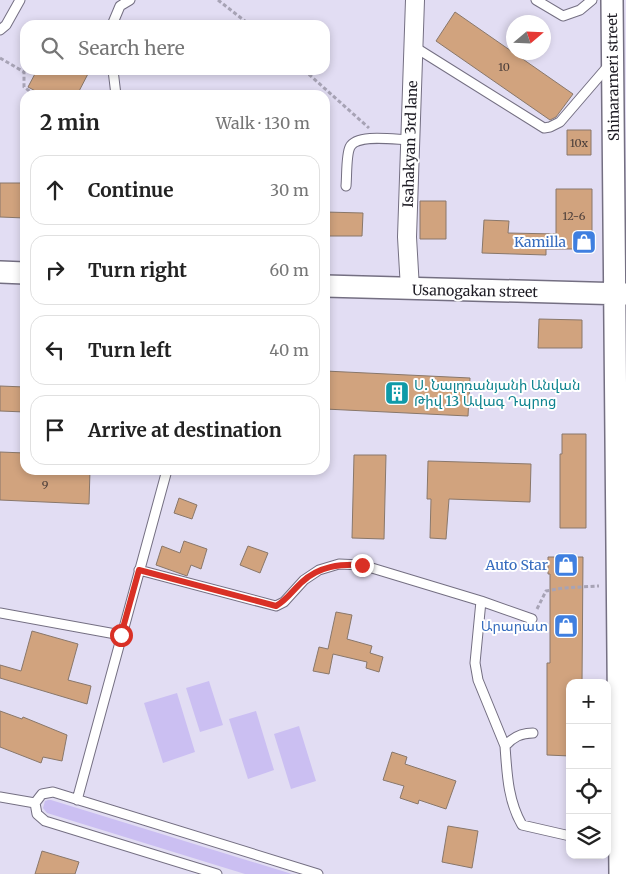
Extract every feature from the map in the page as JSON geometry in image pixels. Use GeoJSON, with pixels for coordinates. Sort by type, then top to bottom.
{"type":"FeatureCollection","features":[{"type":"Feature","properties":{"kind":"street","name":"Isahakyan 3rd lane"},"geometry":{"type":"LineString","coordinates":[[410,289],[407,237],[414,0]]}},
{"type":"Feature","properties":{"kind":"street","name":"Shinararneri street"},"geometry":{"type":"LineString","coordinates":[[612,0],[619,60],[621,506],[617,585],[622,679],[623,797],[614,839],[620,874]]}},
{"type":"Feature","properties":{"kind":"street"},"geometry":{"type":"LineString","coordinates":[[0,272],[20,273]]}},
{"type":"Feature","properties":{"kind":"street","name":"Usanogakan street"},"geometry":{"type":"LineString","coordinates":[[330,286],[621,294]]}},
{"type":"Feature","properties":{"kind":"lane"},"geometry":{"type":"LineString","coordinates":[[0,30],[6,25],[20,0]]}},
{"type":"Feature","properties":{"kind":"lane"},"geometry":{"type":"LineString","coordinates":[[114,20],[120,6],[130,0]]}},
{"type":"Feature","properties":{"kind":"lane"},"geometry":{"type":"LineString","coordinates":[[536,0],[563,16],[580,10],[592,0]]}},
{"type":"Feature","properties":{"kind":"lane"},"geometry":{"type":"LineString","coordinates":[[413,46],[544,128],[560,122],[619,60]]}},
{"type":"Feature","properties":{"kind":"lane"},"geometry":{"type":"LineString","coordinates":[[114,75],[115,90]]}},
{"type":"Feature","properties":{"kind":"lane"},"geometry":{"type":"LineString","coordinates":[[346,186],[349,148],[354,141],[365,138],[410,140]]}},
{"type":"Feature","properties":{"kind":"lane"},"geometry":{"type":"LineString","coordinates":[[77,800],[166,475]]}},
{"type":"Feature","properties":{"kind":"lane"},"geometry":{"type":"LineString","coordinates":[[139,570],[276,606],[284,602],[304,580],[319,570],[339,564],[362,565],[481,601],[532,619]]}},
{"type":"Feature","properties":{"kind":"lane"},"geometry":{"type":"LineString","coordinates":[[481,601],[475,664],[478,680],[505,746],[507,780],[515,812],[522,825],[566,835]]}},
{"type":"Feature","properties":{"kind":"lane"},"geometry":{"type":"LineString","coordinates":[[0,613],[121,635]]}},
{"type":"Feature","properties":{"kind":"lane"},"geometry":{"type":"LineString","coordinates":[[505,746],[516,736],[524,733],[533,733]]}},
{"type":"Feature","properties":{"kind":"lane"},"geometry":{"type":"LineString","coordinates":[[217,874],[45,821],[37,814],[35,803],[42,794],[48,792],[318,874]]}},
{"type":"Feature","properties":{"kind":"lane"},"geometry":{"type":"LineString","coordinates":[[0,797],[35,803]]}},
{"type":"Feature","properties":{"kind":"path"},"geometry":{"type":"LineString","coordinates":[[218,0],[244,20]]}},
{"type":"Feature","properties":{"kind":"path"},"geometry":{"type":"LineString","coordinates":[[0,58],[20,70]]}},
{"type":"Feature","properties":{"kind":"path"},"geometry":{"type":"LineString","coordinates":[[24,75],[24,87],[28,90]]}},
{"type":"Feature","properties":{"kind":"path"},"geometry":{"type":"LineString","coordinates":[[310,75],[326,90]]}},
{"type":"Feature","properties":{"kind":"path"},"geometry":{"type":"LineString","coordinates":[[330,93],[381,139]]}},
{"type":"Feature","properties":{"kind":"path"},"geometry":{"type":"LineString","coordinates":[[532,619],[546,590],[617,585]]}},
{"type":"Feature","properties":{"kind":"shaded area"},"geometry":{"type":"Polygon","coordinates":[[[209,681],[223,725],[200,732],[186,688],[209,681]]]}},
{"type":"Feature","properties":{"kind":"shaded area"},"geometry":{"type":"Polygon","coordinates":[[[177,693],[195,752],[163,763],[144,703],[177,693]]]}},
{"type":"Feature","properties":{"kind":"shaded area"},"geometry":{"type":"Polygon","coordinates":[[[256,711],[274,770],[248,779],[229,719],[256,711]]]}},
{"type":"Feature","properties":{"kind":"shaded area"},"geometry":{"type":"Polygon","coordinates":[[[299,726],[316,781],[291,789],[274,734],[299,726]]]}},
{"type":"Feature","properties":{"kind":"shaded area"},"geometry":{"type":"Polygon","coordinates":[[[48,800],[292,874],[245,874],[47,813],[43,808],[45,801],[48,800]]]}},
{"type":"Feature","properties":{"kind":"building"},"geometry":{"type":"Polygon","coordinates":[[[455,12],[506,47],[506,60],[524,60],[573,94],[556,117],[550,120],[436,41],[455,12]]]}},
{"type":"Feature","properties":{"kind":"building"},"geometry":{"type":"Polygon","coordinates":[[[34,75],[87,75],[80,90],[34,90],[28,87],[34,75]]]}},
{"type":"Feature","properties":{"kind":"building"},"geometry":{"type":"Polygon","coordinates":[[[567,130],[591,130],[591,155],[567,155],[567,130]]]}},
{"type":"Feature","properties":{"kind":"building"},"geometry":{"type":"Polygon","coordinates":[[[0,183],[20,183],[20,218],[0,217],[0,183]]]}},
{"type":"Feature","properties":{"kind":"building"},"geometry":{"type":"Polygon","coordinates":[[[556,189],[592,189],[592,242],[586,249],[546,249],[546,255],[482,253],[484,220],[509,221],[508,233],[556,234],[556,189]]]}},
{"type":"Feature","properties":{"kind":"building"},"geometry":{"type":"Polygon","coordinates":[[[420,201],[446,201],[446,239],[420,239],[420,201]]]}},
{"type":"Feature","properties":{"kind":"building"},"geometry":{"type":"Polygon","coordinates":[[[330,212],[363,213],[362,236],[330,236],[330,212]]]}},
{"type":"Feature","properties":{"kind":"building"},"geometry":{"type":"Polygon","coordinates":[[[539,319],[582,320],[582,348],[538,348],[539,319]]]}},
{"type":"Feature","properties":{"kind":"building","name":"Ս. Նալղռանյանի Անվան Թիվ 13 Ավագ Դպրոց"},"geometry":{"type":"Polygon","coordinates":[[[330,371],[470,378],[468,416],[330,409],[330,371]]]}},
{"type":"Feature","properties":{"kind":"building"},"geometry":{"type":"Polygon","coordinates":[[[0,386],[20,387],[20,412],[0,411],[0,386]]]}},
{"type":"Feature","properties":{"kind":"building"},"geometry":{"type":"Polygon","coordinates":[[[562,434],[586,434],[586,528],[560,528],[560,454],[562,454],[562,434]]]}},
{"type":"Feature","properties":{"kind":"building"},"geometry":{"type":"Polygon","coordinates":[[[0,452],[20,453],[20,475],[90,475],[89,504],[0,500],[0,452]]]}},
{"type":"Feature","properties":{"kind":"building"},"geometry":{"type":"Polygon","coordinates":[[[354,455],[386,455],[384,539],[352,538],[354,455]]]}},
{"type":"Feature","properties":{"kind":"building"},"geometry":{"type":"Polygon","coordinates":[[[428,461],[531,464],[530,502],[449,499],[446,539],[430,538],[431,499],[427,499],[428,461]]]}},
{"type":"Feature","properties":{"kind":"building"},"geometry":{"type":"Polygon","coordinates":[[[179,498],[197,505],[192,519],[174,513],[179,498]]]}},
{"type":"Feature","properties":{"kind":"building"},"geometry":{"type":"Polygon","coordinates":[[[184,541],[207,549],[201,569],[191,565],[187,576],[156,565],[162,546],[180,553],[184,541]]]}},
{"type":"Feature","properties":{"kind":"building"},"geometry":{"type":"Polygon","coordinates":[[[248,546],[268,553],[260,573],[240,565],[248,546]]]}},
{"type":"Feature","properties":{"kind":"building"},"geometry":{"type":"Polygon","coordinates":[[[548,557],[583,557],[582,679],[566,679],[566,756],[547,755],[547,663],[550,663],[550,574],[548,574],[548,557]]]}},
{"type":"Feature","properties":{"kind":"building"},"geometry":{"type":"Polygon","coordinates":[[[336,612],[352,615],[347,639],[372,646],[370,653],[383,657],[379,672],[366,668],[367,662],[333,654],[329,674],[313,671],[319,647],[328,649],[336,612]]]}},
{"type":"Feature","properties":{"kind":"building"},"geometry":{"type":"Polygon","coordinates":[[[32,631],[78,644],[68,680],[91,686],[87,704],[0,678],[0,665],[21,671],[32,631]]]}},
{"type":"Feature","properties":{"kind":"building"},"geometry":{"type":"Polygon","coordinates":[[[0,711],[22,719],[23,717],[67,735],[62,761],[43,757],[41,763],[0,747],[0,711]]]}},
{"type":"Feature","properties":{"kind":"building"},"geometry":{"type":"Polygon","coordinates":[[[392,752],[407,757],[405,764],[456,781],[446,809],[419,800],[418,804],[400,798],[404,786],[383,780],[392,752]]]}},
{"type":"Feature","properties":{"kind":"building"},"geometry":{"type":"Polygon","coordinates":[[[448,826],[478,831],[472,868],[442,862],[448,826]]]}},
{"type":"Feature","properties":{"kind":"building"},"geometry":{"type":"Polygon","coordinates":[[[42,851],[79,862],[75,874],[35,874],[42,851]]]}},
{"type":"Feature","properties":{"kind":"place","name":"Kamilla"},"geometry":{"type":"Point","coordinates":[584,242]}},
{"type":"Feature","properties":{"kind":"place","name":"Ս. Նալղռանյանի Անվան Թիվ 13 Ավագ Դպրոց"},"geometry":{"type":"Point","coordinates":[397,393]}},
{"type":"Feature","properties":{"kind":"place","name":"Auto Star"},"geometry":{"type":"Point","coordinates":[566,565]}},
{"type":"Feature","properties":{"kind":"place","name":"Արարատ"},"geometry":{"type":"Point","coordinates":[566,626]}},
{"type":"Feature","properties":{"kind":"route"},"geometry":{"type":"LineString","coordinates":[[121,635],[139,570],[276,606],[284,602],[304,580],[319,570],[339,564],[362,565]]}}]}
